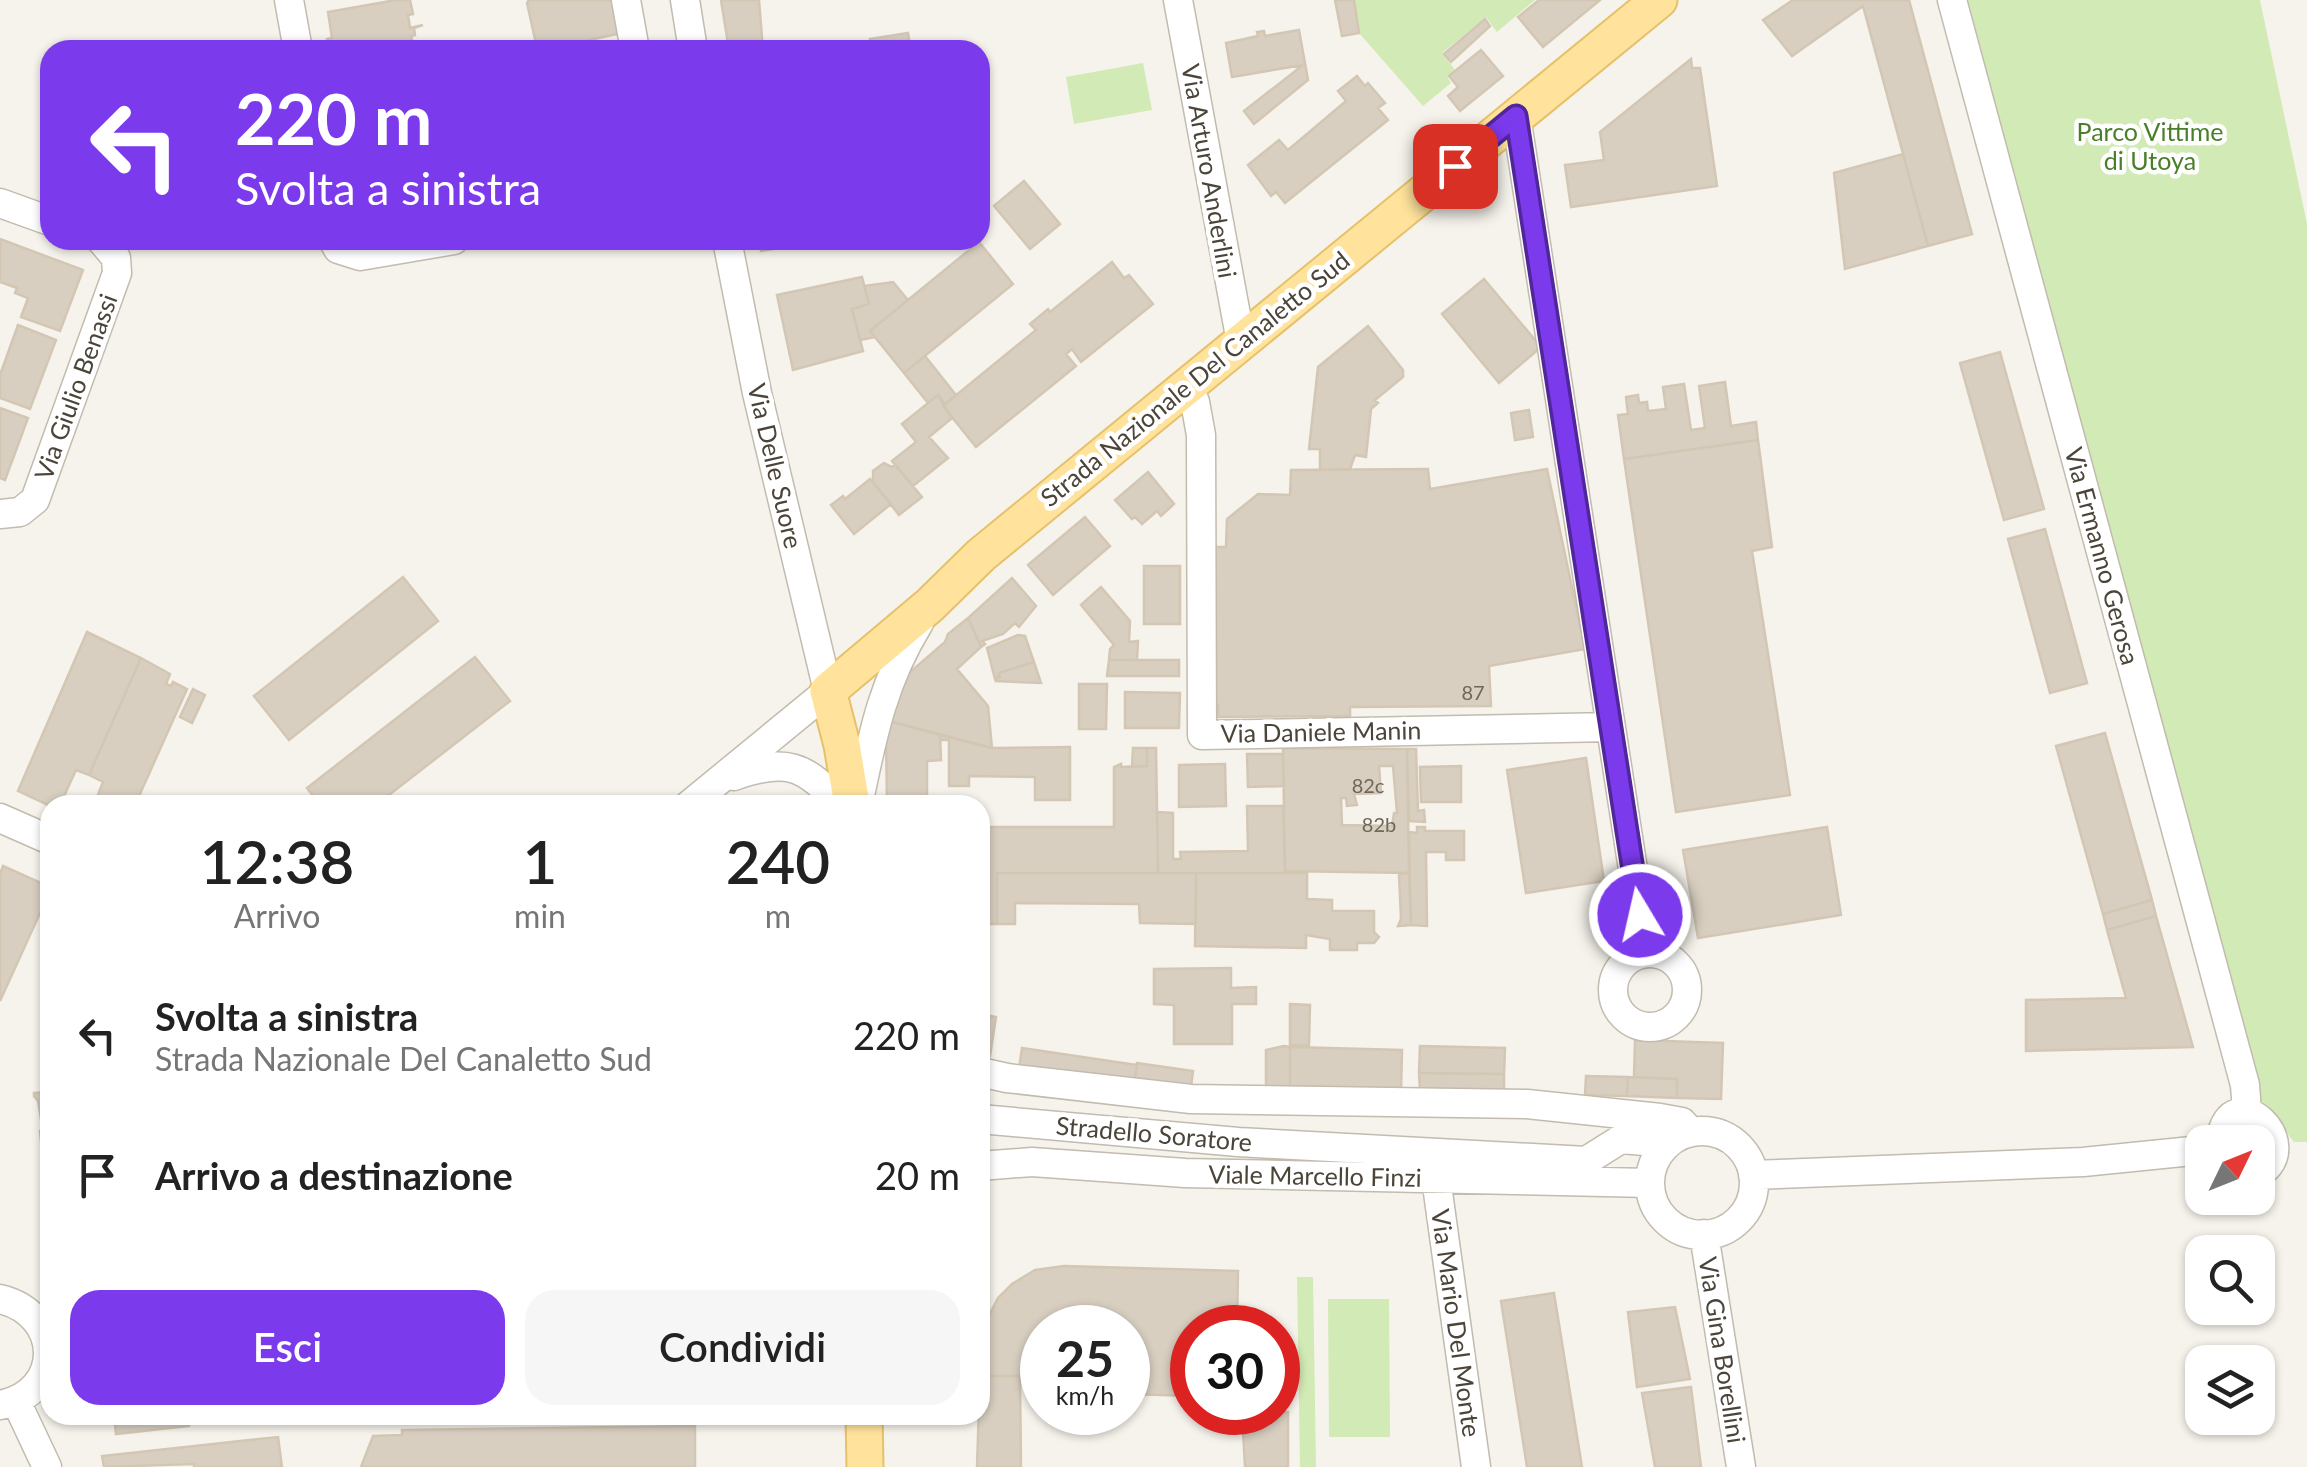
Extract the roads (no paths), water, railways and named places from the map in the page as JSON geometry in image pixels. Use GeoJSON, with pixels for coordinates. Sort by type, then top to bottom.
{"type":"FeatureCollection","features":[{"type":"Feature","properties":{"kind":"main road","name":"Strada Nazionale Del Canaletto Sud"},"geometry":{"type":"LineString","coordinates":[[828,691],[930,606],[981,555],[1658,0]]}},
{"type":"Feature","properties":{"kind":"main road"},"geometry":{"type":"LineString","coordinates":[[828,691],[853,795]]}},
{"type":"Feature","properties":{"kind":"main road"},"geometry":{"type":"LineString","coordinates":[[864,1425],[865,1467]]}},
{"type":"Feature","properties":{"kind":"street"},"geometry":{"type":"LineString","coordinates":[[289,0],[296,40]]}},
{"type":"Feature","properties":{"kind":"street"},"geometry":{"type":"LineString","coordinates":[[626,0],[633,40]]}},
{"type":"Feature","properties":{"kind":"street"},"geometry":{"type":"LineString","coordinates":[[684,0],[691,40]]}},
{"type":"Feature","properties":{"kind":"street","name":"Via Arturo Anderlini"},"geometry":{"type":"LineString","coordinates":[[1178,0],[1241,342]]}},
{"type":"Feature","properties":{"kind":"street","name":"Via Ermanno Gerosa"},"geometry":{"type":"LineString","coordinates":[[1952,0],[2240,1066],[2247,1112]]}},
{"type":"Feature","properties":{"kind":"street"},"geometry":{"type":"LineString","coordinates":[[1516,116],[1646,952]]}},
{"type":"Feature","properties":{"kind":"street"},"geometry":{"type":"LineString","coordinates":[[0,203],[40,217]]}},
{"type":"Feature","properties":{"kind":"street","name":"Via Giulio Benassi"},"geometry":{"type":"LineString","coordinates":[[0,514],[20,512],[35,500],[118,274],[116,258],[109,250]]}},
{"type":"Feature","properties":{"kind":"street"},"geometry":{"type":"LineString","coordinates":[[338,250],[360,256],[395,250]]}},
{"type":"Feature","properties":{"kind":"street","name":"Via Delle Suore"},"geometry":{"type":"LineString","coordinates":[[729,250],[756,393],[828,691]]}},
{"type":"Feature","properties":{"kind":"street","name":"Via Daniele Manin"},"geometry":{"type":"LineString","coordinates":[[1188,385],[1196,402],[1201,435],[1202,735],[1611,727]]}},
{"type":"Feature","properties":{"kind":"street"},"geometry":{"type":"LineString","coordinates":[[858,795],[883,693],[898,657],[930,606]]}},
{"type":"Feature","properties":{"kind":"street"},"geometry":{"type":"LineString","coordinates":[[702,795],[828,691]]}},
{"type":"Feature","properties":{"kind":"street"},"geometry":{"type":"LineString","coordinates":[[719,781],[759,767],[790,766],[820,782],[831,795]]}},
{"type":"Feature","properties":{"kind":"street"},"geometry":{"type":"LineString","coordinates":[[0,818],[40,836]]}},
{"type":"Feature","properties":{"kind":"street","name":"Stradello Soratore"},"geometry":{"type":"LineString","coordinates":[[990,1074],[1191,1099],[1528,1104],[1682,1122],[1679,1138],[1621,1139],[1528,1104]]}},
{"type":"Feature","properties":{"kind":"street"},"geometry":{"type":"LineString","coordinates":[[2226,1125],[2247,1112],[2267,1117],[2294,1144],[2275,1163]]}},
{"type":"Feature","properties":{"kind":"street","name":"Stradello Soratore"},"geometry":{"type":"LineString","coordinates":[[990,1120],[1238,1142],[1586,1161],[1621,1139]]}},
{"type":"Feature","properties":{"kind":"street"},"geometry":{"type":"LineString","coordinates":[[1704,1130],[1729,1138],[1747,1157],[1753,1175],[1752,1195],[1739,1220],[1704,1234],[1683,1231],[1670,1223],[1659,1212],[1650,1184],[1658,1154],[1679,1138],[1704,1130]]}},
{"type":"Feature","properties":{"kind":"street"},"geometry":{"type":"LineString","coordinates":[[1753,1175],[2083,1162],[2185,1152]]}},
{"type":"Feature","properties":{"kind":"street","name":"Viale Marcello Finzi"},"geometry":{"type":"LineString","coordinates":[[990,1165],[1032,1162],[1185,1173],[1650,1184]]}},
{"type":"Feature","properties":{"kind":"street","name":"Via Mario Del Monte"},"geometry":{"type":"LineString","coordinates":[[1436,1178],[1476,1467]]}},
{"type":"Feature","properties":{"kind":"street","name":"Via Gina Borellini"},"geometry":{"type":"LineString","coordinates":[[1704,1234],[1742,1467]]}},
{"type":"Feature","properties":{"kind":"street"},"geometry":{"type":"LineString","coordinates":[[0,1299],[27,1309],[40,1323]]}},
{"type":"Feature","properties":{"kind":"street"},"geometry":{"type":"LineString","coordinates":[[40,1378],[28,1394],[8,1403],[47,1467]]}},
{"type":"Feature","properties":{"kind":"park label","name":"Parco Vittime di Utoya"},"geometry":{"type":"Point","coordinates":[2150,146]}}]}
